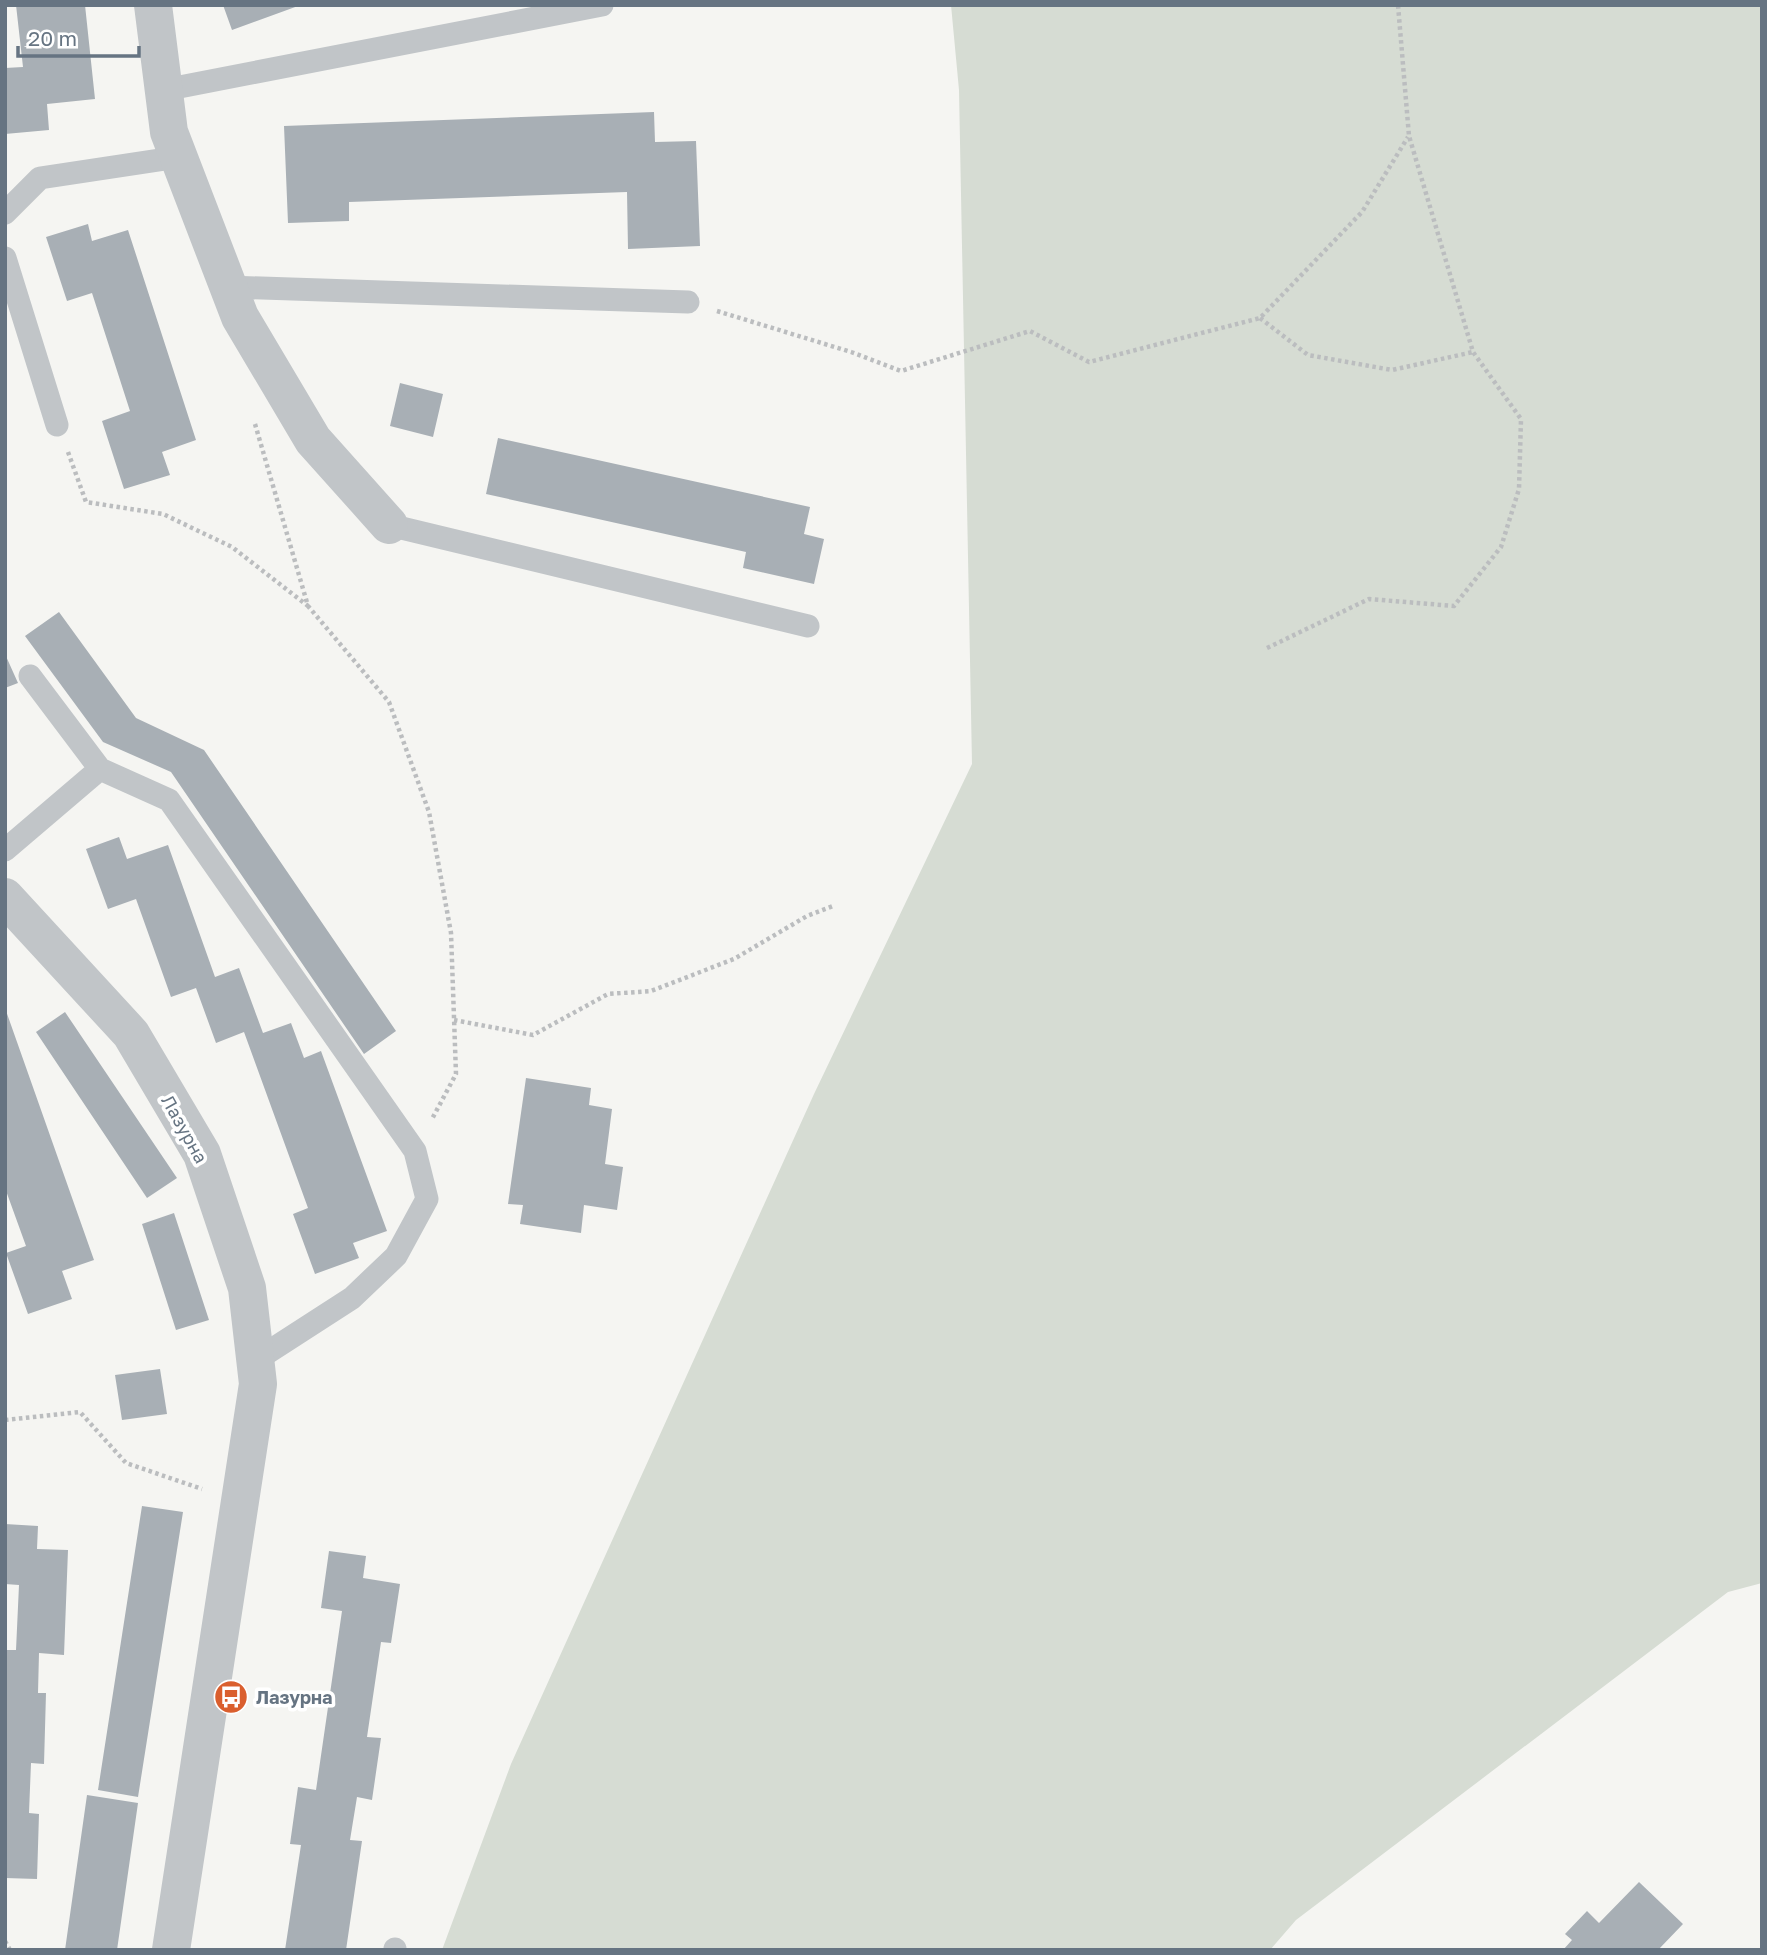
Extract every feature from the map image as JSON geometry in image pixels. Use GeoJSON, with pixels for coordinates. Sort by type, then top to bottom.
{"type":"FeatureCollection","features":[{"type":"Feature","properties":{"kind":"street"},"geometry":{"type":"LineString","coordinates":[[153,5],[169,132],[240,317],[313,440],[389,525]]}},
{"type":"Feature","properties":{"kind":"street","name":"Лазурна"},"geometry":{"type":"LineString","coordinates":[[5,897],[131,1034],[202,1154],[247,1287],[258,1384],[171,1950]]}},
{"type":"Feature","properties":{"kind":"lane"},"geometry":{"type":"LineString","coordinates":[[164,90],[602,5]]}},
{"type":"Feature","properties":{"kind":"lane"},"geometry":{"type":"LineString","coordinates":[[5,213],[40,178],[178,157]]}},
{"type":"Feature","properties":{"kind":"lane"},"geometry":{"type":"LineString","coordinates":[[5,258],[57,425]]}},
{"type":"Feature","properties":{"kind":"lane"},"geometry":{"type":"LineString","coordinates":[[228,287],[688,302]]}},
{"type":"Feature","properties":{"kind":"lane"},"geometry":{"type":"LineString","coordinates":[[389,525],[808,626]]}},
{"type":"Feature","properties":{"kind":"lane"},"geometry":{"type":"LineString","coordinates":[[30,676],[100,769],[169,800],[415,1151],[427,1199],[396,1256],[352,1298],[256,1360]]}},
{"type":"Feature","properties":{"kind":"lane"},"geometry":{"type":"LineString","coordinates":[[5,850],[100,769]]}},
{"type":"Feature","properties":{"kind":"path"},"geometry":{"type":"LineString","coordinates":[[1267,648],[1369,599],[1454,606],[1501,547],[1519,489],[1521,419],[1473,352],[1409,136],[1398,5]]}},
{"type":"Feature","properties":{"kind":"path"},"geometry":{"type":"LineString","coordinates":[[688,302],[851,352],[901,371],[1030,331],[1089,362],[1260,318],[1362,212],[1409,136]]}},
{"type":"Feature","properties":{"kind":"path"},"geometry":{"type":"LineString","coordinates":[[1260,318],[1308,355],[1392,370],[1473,352]]}},
{"type":"Feature","properties":{"kind":"path"},"geometry":{"type":"LineString","coordinates":[[254,422],[308,606]]}},
{"type":"Feature","properties":{"kind":"path"},"geometry":{"type":"LineString","coordinates":[[57,425],[86,502],[163,514],[232,547],[308,606],[389,702],[429,812],[451,933],[456,1074],[415,1151]]}},
{"type":"Feature","properties":{"kind":"path"},"geometry":{"type":"LineString","coordinates":[[454,1020],[533,1035],[608,994],[651,991],[734,958],[807,916],[834,906]]}},
{"type":"Feature","properties":{"kind":"path"},"geometry":{"type":"LineString","coordinates":[[5,1420],[80,1412],[126,1463],[239,1501]]}},
{"type":"Feature","properties":{"kind":"path"},"geometry":{"type":"LineString","coordinates":[[5,1941],[10,1950]]}},
{"type":"Feature","properties":{"kind":"shaded area"},"geometry":{"type":"Polygon","coordinates":[[[951,5],[1762,5],[1762,1583],[1728,1592],[1296,1920],[1270,1950],[442,1950],[511,1764],[814,1094],[972,764],[959,90],[951,5]]]}},
{"type":"Feature","properties":{"kind":"building"},"geometry":{"type":"Polygon","coordinates":[[[16,5],[85,5],[95,99],[47,104],[49,130],[5,134],[5,68],[23,67],[16,5]]]}},
{"type":"Feature","properties":{"kind":"building"},"geometry":{"type":"Polygon","coordinates":[[[223,5],[298,5],[298,6],[232,30],[223,5]]]}},
{"type":"Feature","properties":{"kind":"building"},"geometry":{"type":"Polygon","coordinates":[[[654,112],[655,142],[696,141],[700,246],[628,249],[627,192],[349,202],[349,221],[288,223],[284,126],[654,112]]]}},
{"type":"Feature","properties":{"kind":"building"},"geometry":{"type":"Polygon","coordinates":[[[88,224],[92,241],[128,230],[196,440],[162,452],[170,475],[124,489],[102,421],[130,411],[92,293],[67,301],[46,237],[88,224]]]}},
{"type":"Feature","properties":{"kind":"building"},"geometry":{"type":"Polygon","coordinates":[[[400,383],[443,394],[433,437],[390,426],[400,383]]]}},
{"type":"Feature","properties":{"kind":"building"},"geometry":{"type":"Polygon","coordinates":[[[498,438],[810,507],[804,534],[824,539],[814,584],[743,568],[746,552],[486,494],[498,438]]]}},
{"type":"Feature","properties":{"kind":"building"},"geometry":{"type":"Polygon","coordinates":[[[59,612],[136,718],[204,750],[396,1031],[364,1054],[171,772],[103,742],[25,636],[59,612]]]}},
{"type":"Feature","properties":{"kind":"building"},"geometry":{"type":"Polygon","coordinates":[[[5,654],[18,683],[5,688],[5,654]]]}},
{"type":"Feature","properties":{"kind":"building"},"geometry":{"type":"Polygon","coordinates":[[[119,837],[127,859],[168,845],[215,977],[239,968],[263,1033],[291,1023],[304,1058],[321,1051],[387,1231],[353,1243],[359,1258],[315,1274],[293,1214],[308,1208],[244,1032],[216,1043],[196,988],[171,997],[136,899],[108,909],[86,849],[119,837]]]}},
{"type":"Feature","properties":{"kind":"building"},"geometry":{"type":"Polygon","coordinates":[[[5,1008],[94,1260],[62,1271],[72,1299],[28,1314],[6,1253],[26,1246],[5,1188],[5,1008]]]}},
{"type":"Feature","properties":{"kind":"building"},"geometry":{"type":"Polygon","coordinates":[[[65,1012],[177,1178],[147,1198],[36,1032],[65,1012]]]}},
{"type":"Feature","properties":{"kind":"building"},"geometry":{"type":"Polygon","coordinates":[[[526,1078],[591,1088],[589,1105],[612,1109],[605,1164],[623,1167],[617,1210],[584,1205],[581,1233],[520,1224],[523,1205],[508,1204],[526,1078]]]}},
{"type":"Feature","properties":{"kind":"building"},"geometry":{"type":"Polygon","coordinates":[[[174,1213],[209,1320],[176,1330],[142,1224],[174,1213]]]}},
{"type":"Feature","properties":{"kind":"building"},"geometry":{"type":"Polygon","coordinates":[[[160,1369],[167,1414],[122,1420],[115,1375],[160,1369]]]}},
{"type":"Feature","properties":{"kind":"building"},"geometry":{"type":"Polygon","coordinates":[[[142,1506],[183,1512],[138,1797],[98,1790],[142,1506]]]}},
{"type":"Feature","properties":{"kind":"building"},"geometry":{"type":"Polygon","coordinates":[[[5,1524],[38,1526],[37,1549],[68,1550],[64,1655],[39,1653],[38,1693],[46,1693],[44,1764],[31,1763],[29,1813],[39,1814],[37,1879],[5,1878],[5,1650],[16,1650],[19,1585],[5,1584],[5,1524]]]}},
{"type":"Feature","properties":{"kind":"building"},"geometry":{"type":"Polygon","coordinates":[[[329,1551],[366,1556],[363,1578],[400,1584],[391,1643],[381,1642],[367,1737],[381,1738],[372,1800],[357,1797],[350,1840],[362,1841],[346,1950],[285,1950],[301,1845],[290,1844],[298,1787],[316,1790],[342,1611],[321,1608],[329,1551]]]}},
{"type":"Feature","properties":{"kind":"building"},"geometry":{"type":"Polygon","coordinates":[[[87,1795],[138,1803],[117,1950],[65,1950],[87,1795]]]}},
{"type":"Feature","properties":{"kind":"building"},"geometry":{"type":"Polygon","coordinates":[[[1639,1882],[1683,1924],[1658,1950],[1563,1950],[1572,1940],[1565,1934],[1587,1911],[1599,1923],[1639,1882]]]}},
{"type":"Feature","properties":{"kind":"place","name":"Лазурна"},"geometry":{"type":"Point","coordinates":[231,1697]}}]}
